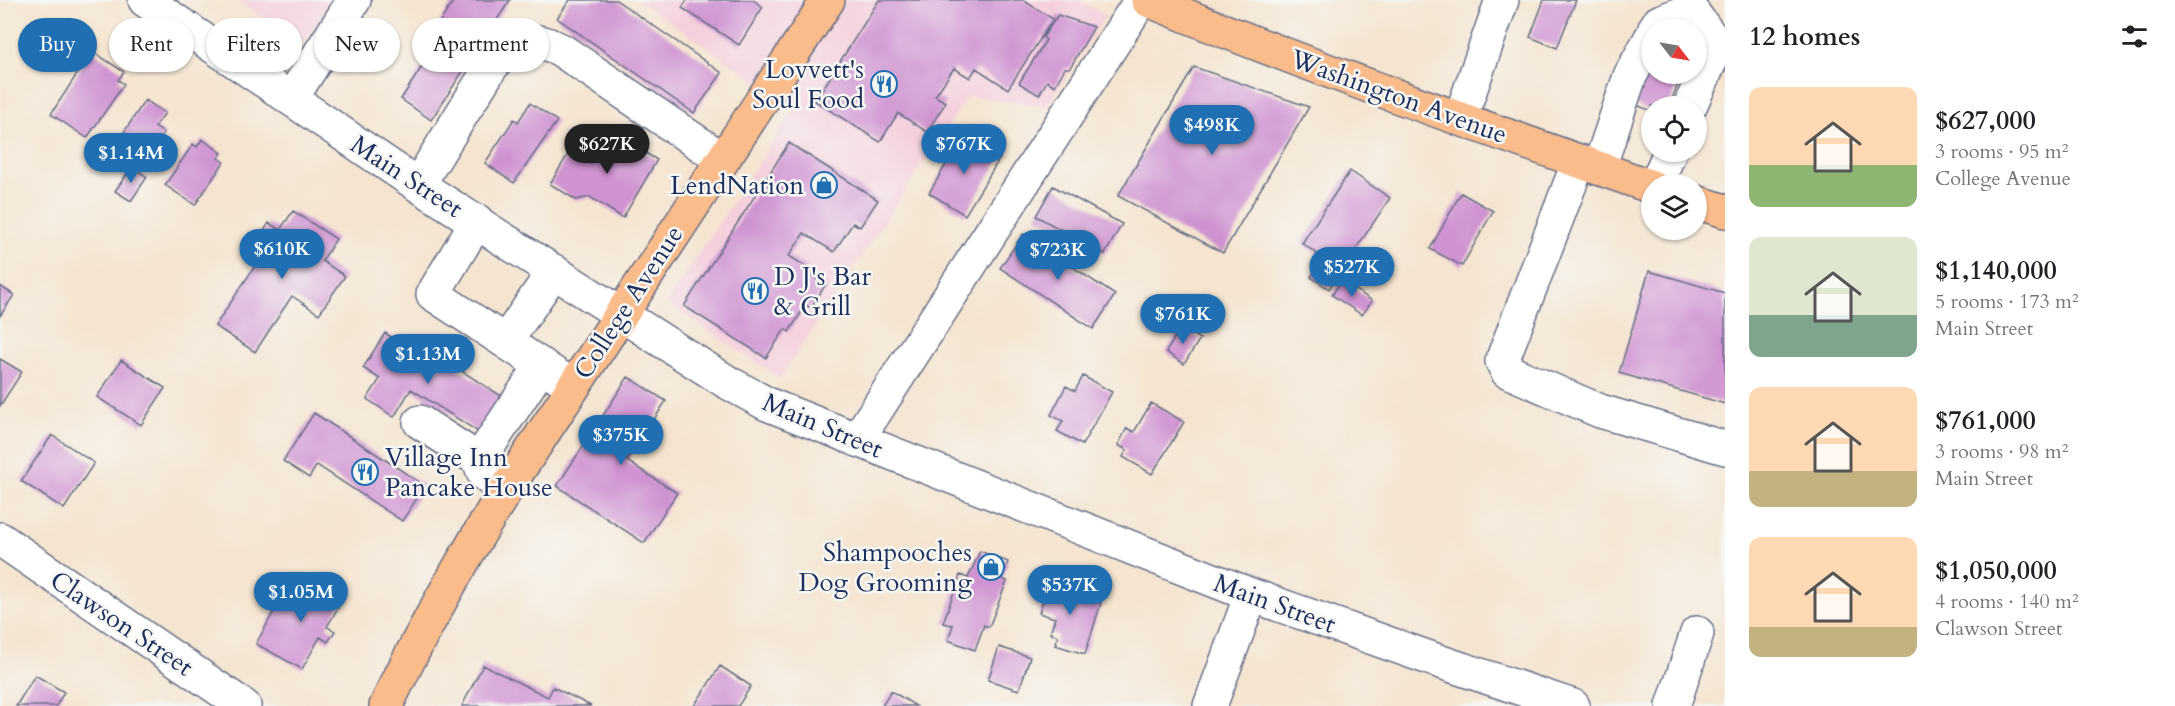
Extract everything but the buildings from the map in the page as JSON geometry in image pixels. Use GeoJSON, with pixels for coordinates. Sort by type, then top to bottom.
{"type":"FeatureCollection","features":[{"type":"Feature","properties":{"kind":"main road","name":"College Avenue"},"geometry":{"type":"LineString","coordinates":[[386,706],[409,657],[464,557],[505,491],[828,0]]}},
{"type":"Feature","properties":{"kind":"main road","name":"Washington Avenue"},"geometry":{"type":"LineString","coordinates":[[1154,1],[1244,39],[1641,183]]}},
{"type":"Feature","properties":{"kind":"main road"},"geometry":{"type":"LineString","coordinates":[[1707,205],[1725,211]]}},
{"type":"Feature","properties":{"kind":"street","name":"Main Street"},"geometry":{"type":"LineString","coordinates":[[146,0],[418,185],[728,382],[767,404],[1251,595],[1573,706]]}},
{"type":"Feature","properties":{"kind":"street"},"geometry":{"type":"LineString","coordinates":[[291,99],[354,0]]}},
{"type":"Feature","properties":{"kind":"street"},"geometry":{"type":"LineString","coordinates":[[1460,119],[1502,0]]}},
{"type":"Feature","properties":{"kind":"street"},"geometry":{"type":"LineString","coordinates":[[857,440],[1154,1]]}},
{"type":"Feature","properties":{"kind":"street"},"geometry":{"type":"LineString","coordinates":[[1669,18],[1682,13],[1694,14],[1697,18]]}},
{"type":"Feature","properties":{"kind":"street"},"geometry":{"type":"LineString","coordinates":[[1707,32],[1711,37],[1714,53],[1707,68]]}},
{"type":"Feature","properties":{"kind":"street"},"geometry":{"type":"LineString","coordinates":[[418,185],[491,67],[504,52],[514,45],[530,41],[546,43],[561,51],[722,159]]}},
{"type":"Feature","properties":{"kind":"street"},"geometry":{"type":"LineString","coordinates":[[1641,56],[1589,165],[1502,360],[1507,371],[1600,411],[1725,448]]}},
{"type":"Feature","properties":{"kind":"street"},"geometry":{"type":"LineString","coordinates":[[477,221],[433,294],[573,386]]}},
{"type":"Feature","properties":{"kind":"street"},"geometry":{"type":"LineString","coordinates":[[506,341],[554,271]]}},
{"type":"Feature","properties":{"kind":"street"},"geometry":{"type":"LineString","coordinates":[[479,460],[542,365]]}},
{"type":"Feature","properties":{"kind":"street"},"geometry":{"type":"LineString","coordinates":[[420,422],[479,460],[484,474],[505,491]]}},
{"type":"Feature","properties":{"kind":"street","name":"Clawson Street"},"geometry":{"type":"LineString","coordinates":[[0,539],[244,706]]}},
{"type":"Feature","properties":{"kind":"street"},"geometry":{"type":"LineString","coordinates":[[1210,706],[1251,595]]}},
{"type":"Feature","properties":{"kind":"street"},"geometry":{"type":"LineString","coordinates":[[1673,706],[1697,633]]}},
{"type":"Feature","properties":{"kind":"shaded area"},"geometry":{"type":"Polygon","coordinates":[[[236,0],[333,0],[320,18],[314,18],[314,27],[302,44],[302,18],[263,18],[236,0]]]}},
{"type":"Feature","properties":{"kind":"shaded area"},"geometry":{"type":"Polygon","coordinates":[[[637,0],[1079,0],[1106,15],[1047,106],[968,96],[780,378],[666,303],[796,107],[637,0]]]}},
{"type":"Feature","properties":{"kind":"place","name":"Lovvett's Soul Food"},"geometry":{"type":"Point","coordinates":[884,84]}},
{"type":"Feature","properties":{"kind":"place","name":"LendNation"},"geometry":{"type":"Point","coordinates":[824,185]}},
{"type":"Feature","properties":{"kind":"place","name":"D J's Bar & Grill"},"geometry":{"type":"Point","coordinates":[755,291]}},
{"type":"Feature","properties":{"kind":"place","name":"Village Inn Pancake House"},"geometry":{"type":"Point","coordinates":[365,472]}},
{"type":"Feature","properties":{"kind":"place","name":"Shampooches Dog Grooming"},"geometry":{"type":"Point","coordinates":[991,567]}}]}
